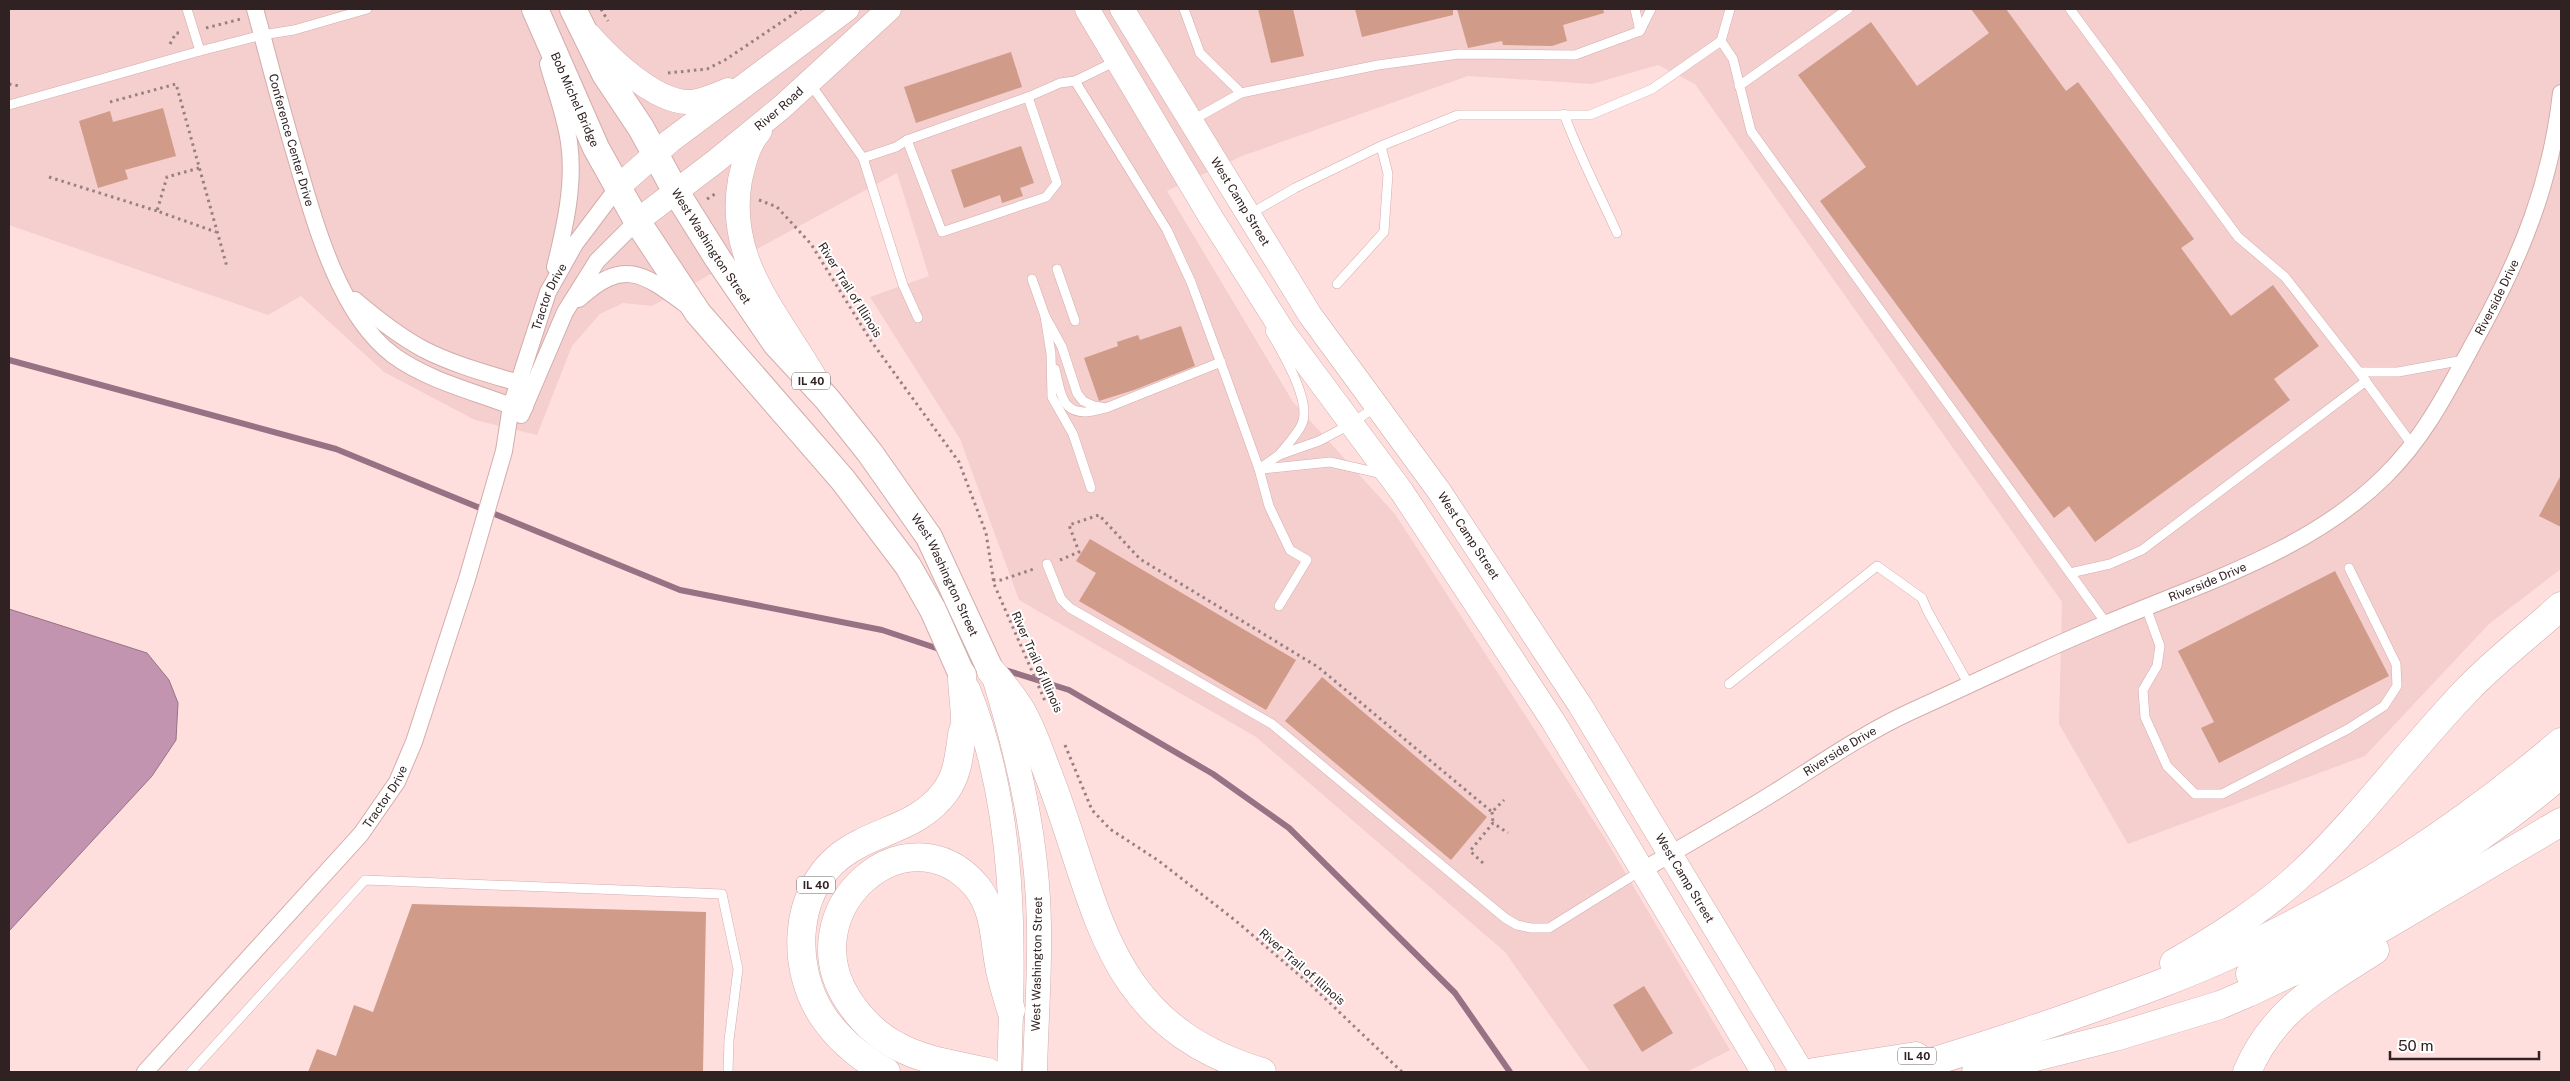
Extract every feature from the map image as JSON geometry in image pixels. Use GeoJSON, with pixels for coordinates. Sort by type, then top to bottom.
{"type":"FeatureCollection","features":[{"type":"Feature","properties":{"kind":"highway"},"geometry":{"type":"LineString","coordinates":[[2049,1024],[2110,998],[2148,979],[2210,942],[2278,894],[2336,838],[2470,687],[2505,653],[2561,606]]}},
{"type":"Feature","properties":{"kind":"highway","name":"IL 40"},"geometry":{"type":"LineString","coordinates":[[992,671],[1022,711],[1061,806],[1096,916],[1120,968],[1149,1005],[1182,1035],[1220,1057],[1262,1072]]}},
{"type":"Feature","properties":{"kind":"highway","name":"IL 40"},"geometry":{"type":"LineString","coordinates":[[886,1072],[864,1058],[845,1042],[825,1019],[815,1002],[802,957],[804,915],[814,888],[834,860],[845,852],[909,823],[936,802],[946,791],[961,755],[973,736],[966,722],[962,675]]}},
{"type":"Feature","properties":{"kind":"highway"},"geometry":{"type":"LineString","coordinates":[[2049,1024],[2194,971],[2303,919],[2436,838],[2487,802],[2561,742]]}},
{"type":"Feature","properties":{"kind":"highway"},"geometry":{"type":"LineString","coordinates":[[2115,1037],[2204,997],[2350,921],[2457,853],[2561,774]]}},
{"type":"Feature","properties":{"kind":"highway"},"geometry":{"type":"LineString","coordinates":[[1976,1072],[2115,1037],[2220,1005],[2297,972],[2387,925],[2561,823]]}},
{"type":"Feature","properties":{"kind":"highway"},"geometry":{"type":"LineString","coordinates":[[2246,1072],[2265,1037],[2284,1014],[2302,999],[2561,823]]}},
{"type":"Feature","properties":{"kind":"highway"},"geometry":{"type":"LineString","coordinates":[[988,1072],[919,1055],[887,1040],[869,1026],[844,994],[833,960],[833,935],[839,912],[850,891],[861,880],[884,866],[898,861],[918,858],[935,860],[962,874],[977,888],[991,916],[1000,968],[1011,1010]]}},
{"type":"Feature","properties":{"kind":"highway","name":"IL 40"},"geometry":{"type":"LineString","coordinates":[[1822,1071],[2004,1039],[2049,1024]]}},
{"type":"Feature","properties":{"kind":"highway"},"geometry":{"type":"LineString","coordinates":[[1896,1072],[2004,1039]]}},
{"type":"Feature","properties":{"kind":"main road","name":"Bob Michel Bridge"},"geometry":{"type":"LineString","coordinates":[[535,9],[596,148],[618,187]]}},
{"type":"Feature","properties":{"kind":"main road"},"geometry":{"type":"LineString","coordinates":[[648,160],[847,9]]}},
{"type":"Feature","properties":{"kind":"main road","name":"River Road"},"geometry":{"type":"LineString","coordinates":[[670,196],[782,107],[889,9]]}},
{"type":"Feature","properties":{"kind":"main road","name":"West Camp Street"},"geometry":{"type":"LineString","coordinates":[[1122,9],[1247,216],[1310,315],[1439,491],[1523,616],[1614,758],[1802,1072]]}},
{"type":"Feature","properties":{"kind":"main road"},"geometry":{"type":"LineString","coordinates":[[1087,13],[1284,333],[1388,475],[1545,709],[1763,1072]]}},
{"type":"Feature","properties":{"kind":"main road"},"geometry":{"type":"LineString","coordinates":[[577,18],[606,54],[634,76],[668,98],[688,102],[715,96],[753,78],[773,64]]}},
{"type":"Feature","properties":{"kind":"main road","name":"IL 40"},"geometry":{"type":"LineString","coordinates":[[577,18],[605,74],[641,128],[648,160]]}},
{"type":"Feature","properties":{"kind":"main road"},"geometry":{"type":"LineString","coordinates":[[782,107],[751,144],[743,168],[738,195],[737,225],[749,267],[827,399]]}},
{"type":"Feature","properties":{"kind":"main road","name":"Tractor Drive"},"geometry":{"type":"LineString","coordinates":[[618,187],[648,160]]}},
{"type":"Feature","properties":{"kind":"main road","name":"West Washington Street"},"geometry":{"type":"LineString","coordinates":[[648,160],[670,196],[776,344],[827,399],[906,501],[929,537],[992,671],[1015,746],[1031,825],[1039,928],[1035,1072]]}},
{"type":"Feature","properties":{"kind":"main road","name":"West Washington Street"},"geometry":{"type":"LineString","coordinates":[[618,187],[637,221],[698,313],[843,480],[908,566],[933,610],[962,675]]}},
{"type":"Feature","properties":{"kind":"main road","name":"Tractor Drive"},"geometry":{"type":"LineString","coordinates":[[637,221],[670,196]]}},
{"type":"Feature","properties":{"kind":"main road","name":"West Washington Street"},"geometry":{"type":"LineString","coordinates":[[973,736],[994,774],[1008,869],[1011,908],[1009,1072]]}},
{"type":"Feature","properties":{"kind":"street"},"geometry":{"type":"LineString","coordinates":[[531,9],[566,126],[571,167],[566,218],[548,292]]}},
{"type":"Feature","properties":{"kind":"street","name":"Conference Center Drive"},"geometry":{"type":"LineString","coordinates":[[256,12],[315,223],[333,270],[370,332],[394,356],[415,368],[443,381],[518,406]]}},
{"type":"Feature","properties":{"kind":"street","name":"Riverside Drive"},"geometry":{"type":"LineString","coordinates":[[1643,870],[1851,744],[1908,713],[2106,623],[2257,560],[2334,518],[2384,478],[2413,446],[2430,422],[2506,284],[2535,213],[2552,156],[2561,93]]}},
{"type":"Feature","properties":{"kind":"street","name":"Tractor Drive"},"geometry":{"type":"LineString","coordinates":[[526,386],[548,292],[575,244],[618,187]]}},
{"type":"Feature","properties":{"kind":"street","name":"Tractor Drive"},"geometry":{"type":"LineString","coordinates":[[145,1072],[361,834],[389,795],[414,742],[467,579],[504,451],[526,386],[565,312],[597,261],[637,221]]}},
{"type":"Feature","properties":{"kind":"street","name":"Conference Center Drive"},"geometry":{"type":"LineString","coordinates":[[333,270],[354,299],[409,341],[450,361],[526,386]]}},
{"type":"Feature","properties":{"kind":"street"},"geometry":{"type":"LineString","coordinates":[[565,312],[592,287],[612,276],[628,273],[648,278],[698,313]]}},
{"type":"Feature","properties":{"kind":"lane"},"geometry":{"type":"LineString","coordinates":[[187,9],[200,51]]}},
{"type":"Feature","properties":{"kind":"lane"},"geometry":{"type":"LineString","coordinates":[[9,105],[200,51],[262,35],[294,30],[367,9]]}},
{"type":"Feature","properties":{"kind":"lane"},"geometry":{"type":"LineString","coordinates":[[1184,9],[1200,53],[1241,93]]}},
{"type":"Feature","properties":{"kind":"lane"},"geometry":{"type":"LineString","coordinates":[[1635,9],[1640,31]]}},
{"type":"Feature","properties":{"kind":"lane"},"geometry":{"type":"LineString","coordinates":[[1190,121],[1241,93],[1378,65],[1459,54],[1575,55],[1640,31],[1651,9]]}},
{"type":"Feature","properties":{"kind":"lane"},"geometry":{"type":"LineString","coordinates":[[1247,216],[1295,188],[1381,146],[1458,115],[1590,115],[1652,89],[1721,41],[1730,9]]}},
{"type":"Feature","properties":{"kind":"lane"},"geometry":{"type":"LineString","coordinates":[[1739,86],[1848,9]]}},
{"type":"Feature","properties":{"kind":"lane"},"geometry":{"type":"LineString","coordinates":[[2070,9],[2238,236],[2285,277],[2360,372],[2413,446]]}},
{"type":"Feature","properties":{"kind":"lane"},"geometry":{"type":"LineString","coordinates":[[1721,41],[1733,59],[1751,132],[2106,623]]}},
{"type":"Feature","properties":{"kind":"lane"},"geometry":{"type":"LineString","coordinates":[[862,158],[896,147],[907,140],[1028,97],[1060,83],[1075,81],[1117,60]]}},
{"type":"Feature","properties":{"kind":"lane"},"geometry":{"type":"LineString","coordinates":[[1075,81],[1167,230],[1191,282],[1221,362],[1260,469],[1268,506],[1290,550],[1307,560],[1279,606]]}},
{"type":"Feature","properties":{"kind":"lane"},"geometry":{"type":"LineString","coordinates":[[809,82],[862,158],[903,285],[918,318]]}},
{"type":"Feature","properties":{"kind":"lane"},"geometry":{"type":"LineString","coordinates":[[907,140],[942,232],[1046,198],[1057,182],[1028,97]]}},
{"type":"Feature","properties":{"kind":"lane"},"geometry":{"type":"LineString","coordinates":[[1564,114],[1578,153],[1590,172],[1617,233]]}},
{"type":"Feature","properties":{"kind":"lane"},"geometry":{"type":"LineString","coordinates":[[1337,284],[1384,232],[1388,174],[1381,146]]}},
{"type":"Feature","properties":{"kind":"lane"},"geometry":{"type":"LineString","coordinates":[[1057,269],[1075,321]]}},
{"type":"Feature","properties":{"kind":"lane"},"geometry":{"type":"LineString","coordinates":[[1032,279],[1045,316],[1062,347],[1077,393],[1083,401],[1094,406],[1106,408]]}},
{"type":"Feature","properties":{"kind":"lane"},"geometry":{"type":"LineString","coordinates":[[1256,289],[1257,309],[1295,380],[1304,409],[1302,424],[1279,455],[1260,469]]}},
{"type":"Feature","properties":{"kind":"lane"},"geometry":{"type":"LineString","coordinates":[[1045,316],[1051,354],[1063,401],[1073,411],[1085,414],[1106,408],[1221,362]]}},
{"type":"Feature","properties":{"kind":"lane"},"geometry":{"type":"LineString","coordinates":[[1051,354],[1052,397],[1073,434],[1091,488]]}},
{"type":"Feature","properties":{"kind":"lane"},"geometry":{"type":"LineString","coordinates":[[2360,372],[2398,372],[2464,360]]}},
{"type":"Feature","properties":{"kind":"lane"},"geometry":{"type":"LineString","coordinates":[[2070,573],[2110,564],[2142,550],[2366,381]]}},
{"type":"Feature","properties":{"kind":"lane"},"geometry":{"type":"LineString","coordinates":[[1279,455],[1319,441],[1351,424],[1376,406]]}},
{"type":"Feature","properties":{"kind":"lane"},"geometry":{"type":"LineString","coordinates":[[1260,469],[1330,462],[1388,475]]}},
{"type":"Feature","properties":{"kind":"lane"},"geometry":{"type":"LineString","coordinates":[[1048,564],[1061,599],[1070,608],[1272,724],[1476,894],[1517,925],[1531,928],[1549,928],[1643,870]]}},
{"type":"Feature","properties":{"kind":"lane"},"geometry":{"type":"LineString","coordinates":[[1729,684],[1877,566],[1922,598],[1969,685]]}},
{"type":"Feature","properties":{"kind":"lane"},"geometry":{"type":"LineString","coordinates":[[2146,607],[2160,646],[2157,666],[2143,690],[2145,717],[2167,766],[2195,794],[2222,794],[2348,729],[2384,706],[2397,686],[2396,664],[2349,568]]}},
{"type":"Feature","properties":{"kind":"lane"},"geometry":{"type":"LineString","coordinates":[[191,1072],[365,880],[722,894],[738,969],[728,1040],[728,1072]]}},
{"type":"Feature","properties":{"kind":"path"},"geometry":{"type":"LineString","coordinates":[[665,73],[707,68],[725,60],[800,9]]}},
{"type":"Feature","properties":{"kind":"path"},"geometry":{"type":"LineString","coordinates":[[161,47],[170,45],[176,33],[194,31],[256,12]]}},
{"type":"Feature","properties":{"kind":"path"},"geometry":{"type":"LineString","coordinates":[[9,84],[22,86]]}},
{"type":"Feature","properties":{"kind":"path"},"geometry":{"type":"LineString","coordinates":[[110,102],[176,84],[227,267]]}},
{"type":"Feature","properties":{"kind":"path"},"geometry":{"type":"LineString","coordinates":[[157,211],[166,177],[199,168]]}},
{"type":"Feature","properties":{"kind":"path"},"geometry":{"type":"LineString","coordinates":[[50,176],[216,232]]}},
{"type":"Feature","properties":{"kind":"path"},"geometry":{"type":"LineString","coordinates":[[706,200],[719,192]]}},
{"type":"Feature","properties":{"kind":"path","name":"River Trail of Illinois"},"geometry":{"type":"LineString","coordinates":[[753,199],[778,207],[811,244],[871,341],[959,462],[986,532],[994,582],[1049,709]]}},
{"type":"Feature","properties":{"kind":"path"},"geometry":{"type":"LineString","coordinates":[[1060,560],[1079,552],[1069,525],[1100,515],[1140,559],[1318,667],[1492,812],[1493,823],[1470,851],[1483,863]]}},
{"type":"Feature","properties":{"kind":"path"},"geometry":{"type":"LineString","coordinates":[[994,582],[1034,569]]}},
{"type":"Feature","properties":{"kind":"path","name":"River Trail of Illinois"},"geometry":{"type":"LineString","coordinates":[[1060,736],[1092,810],[1110,828],[1159,861],[1236,921],[1312,986],[1402,1072]]}},
{"type":"Feature","properties":{"kind":"path"},"geometry":{"type":"LineString","coordinates":[[1492,812],[1504,800]]}},
{"type":"Feature","properties":{"kind":"path"},"geometry":{"type":"LineString","coordinates":[[1493,823],[1508,832]]}},
{"type":"Feature","properties":{"kind":"shaded area"},"geometry":{"type":"Polygon","coordinates":[[[9,9],[2561,9],[2561,569],[2489,624],[2365,756],[2128,844],[2059,724],[2062,602],[1695,84],[1658,65],[1592,84],[1468,76],[1242,156],[1167,191],[1293,402],[1395,514],[1606,840],[1730,1050],[1687,1072],[1590,1072],[1505,952],[1256,737],[1019,600],[960,439],[870,297],[929,276],[897,173],[652,306],[623,303],[600,314],[572,346],[537,435],[475,420],[384,372],[301,296],[268,315],[9,225],[9,9]]]}},
{"type":"Feature","properties":{"kind":"shaded area"},"geometry":{"type":"Polygon","coordinates":[[[9,609],[147,653],[169,680],[178,703],[176,740],[152,776],[9,931],[9,609]]]}},
{"type":"Feature","properties":{"kind":"building"},"geometry":{"type":"Polygon","coordinates":[[[1258,9],[1293,9],[1304,56],[1271,63],[1258,9]]]}},
{"type":"Feature","properties":{"kind":"building"},"geometry":{"type":"Polygon","coordinates":[[[1355,9],[1453,9],[1453,15],[1362,37],[1355,9]]]}},
{"type":"Feature","properties":{"kind":"building"},"geometry":{"type":"Polygon","coordinates":[[[1457,9],[1603,9],[1604,13],[1563,25],[1567,41],[1552,46],[1503,45],[1502,41],[1468,48],[1457,9]]]}},
{"type":"Feature","properties":{"kind":"building"},"geometry":{"type":"Polygon","coordinates":[[[1971,9],[2006,9],[2066,91],[2078,82],[2194,239],[2181,248],[2231,316],[2273,285],[2319,346],[2274,379],[2290,400],[2095,542],[2069,506],[2054,518],[1820,201],[1866,167],[1798,75],[1871,22],[1917,86],[1989,33],[1971,9]]]}},
{"type":"Feature","properties":{"kind":"building"},"geometry":{"type":"Polygon","coordinates":[[[1011,52],[1022,87],[916,123],[904,87],[1011,52]]]}},
{"type":"Feature","properties":{"kind":"building"},"geometry":{"type":"Polygon","coordinates":[[[163,108],[176,156],[125,170],[128,179],[98,188],[79,121],[110,111],[113,122],[163,108]]]}},
{"type":"Feature","properties":{"kind":"building"},"geometry":{"type":"Polygon","coordinates":[[[1021,146],[1034,183],[1020,188],[1023,196],[1002,203],[1000,195],[964,208],[951,170],[1021,146]]]}},
{"type":"Feature","properties":{"kind":"building"},"geometry":{"type":"Polygon","coordinates":[[[1181,326],[1195,366],[1134,390],[1099,401],[1084,358],[1118,346],[1117,342],[1138,335],[1140,340],[1181,326]]]}},
{"type":"Feature","properties":{"kind":"building"},"geometry":{"type":"Polygon","coordinates":[[[2561,475],[2561,527],[2539,516],[2561,475]]]}},
{"type":"Feature","properties":{"kind":"building"},"geometry":{"type":"Polygon","coordinates":[[[1090,539],[1296,660],[1266,710],[1079,601],[1096,573],[1076,561],[1090,539]]]}},
{"type":"Feature","properties":{"kind":"building"},"geometry":{"type":"Polygon","coordinates":[[[2335,571],[2389,676],[2219,763],[2201,728],[2214,722],[2178,651],[2335,571]]]}},
{"type":"Feature","properties":{"kind":"building"},"geometry":{"type":"Polygon","coordinates":[[[1322,677],[1487,817],[1451,860],[1285,721],[1322,677]]]}},
{"type":"Feature","properties":{"kind":"building"},"geometry":{"type":"Polygon","coordinates":[[[412,904],[706,912],[703,1072],[308,1072],[317,1049],[336,1056],[354,1005],[373,1012],[412,904]]]}},
{"type":"Feature","properties":{"kind":"building"},"geometry":{"type":"Polygon","coordinates":[[[1644,986],[1673,1033],[1642,1052],[1613,1005],[1644,986]]]}},
{"type":"Feature","properties":{"kind":"waterway"},"geometry":{"type":"LineString","coordinates":[[9,360],[336,449],[680,590],[882,630],[942,650]]}},
{"type":"Feature","properties":{"kind":"waterway"},"geometry":{"type":"LineString","coordinates":[[1002,669],[1069,690],[1213,774],[1289,828],[1455,993],[1510,1072]]}}]}
